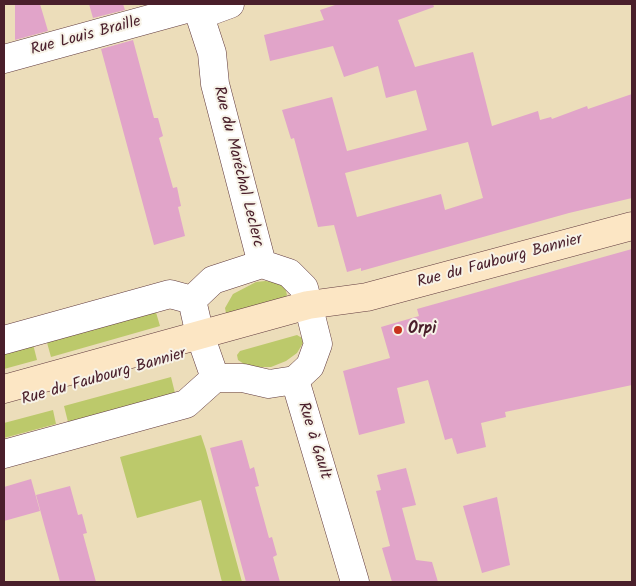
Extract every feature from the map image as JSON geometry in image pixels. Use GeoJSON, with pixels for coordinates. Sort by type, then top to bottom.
{"type":"FeatureCollection","features":[{"type":"Feature","properties":{"kind":"main road","name":"Rue du Faubourg Bannier"},"geometry":{"type":"LineString","coordinates":[[4,406],[203,342],[632,226]]}},
{"type":"Feature","properties":{"kind":"main road","name":"Rue du Faubourg Bannier"},"geometry":{"type":"LineString","coordinates":[[4,389],[203,342]]}},
{"type":"Feature","properties":{"kind":"street","name":"Rue Louis Braille"},"geometry":{"type":"LineString","coordinates":[[4,60],[198,8],[230,4]]}},
{"type":"Feature","properties":{"kind":"street","name":"Rue du Maréchal Leclerc"},"geometry":{"type":"LineString","coordinates":[[198,8],[212,54],[215,84],[262,264],[289,273],[304,288],[310,312]]}},
{"type":"Feature","properties":{"kind":"street"},"geometry":{"type":"LineString","coordinates":[[4,340],[170,294],[192,300],[213,280],[262,264]]}},
{"type":"Feature","properties":{"kind":"street","name":"Rue du Faubourg Bannier"},"geometry":{"type":"LineString","coordinates":[[192,300],[215,378]]}},
{"type":"Feature","properties":{"kind":"street","name":"Rue à Gault"},"geometry":{"type":"LineString","coordinates":[[310,312],[318,344],[310,366],[295,380],[355,582]]}},
{"type":"Feature","properties":{"kind":"street"},"geometry":{"type":"LineString","coordinates":[[4,454],[186,404],[215,378],[243,378],[269,384],[295,380]]}},
{"type":"Feature","properties":{"kind":"green space"},"geometry":{"type":"Polygon","coordinates":[[[256,282],[276,282],[285,287],[287,295],[285,299],[231,314],[226,313],[225,308],[233,294],[256,282]]]}},
{"type":"Feature","properties":{"kind":"green space"},"geometry":{"type":"Polygon","coordinates":[[[155,309],[160,326],[51,357],[46,339],[155,309]]]}},
{"type":"Feature","properties":{"kind":"green space"},"geometry":{"type":"Polygon","coordinates":[[[297,335],[302,338],[303,343],[297,353],[286,361],[271,367],[258,367],[244,364],[238,360],[237,355],[240,351],[297,335]]]}},
{"type":"Feature","properties":{"kind":"green space"},"geometry":{"type":"Polygon","coordinates":[[[33,344],[37,360],[4,369],[4,352],[33,344]]]}},
{"type":"Feature","properties":{"kind":"green space"},"geometry":{"type":"Polygon","coordinates":[[[171,377],[175,393],[68,422],[64,406],[171,377]]]}},
{"type":"Feature","properties":{"kind":"green space"},"geometry":{"type":"Polygon","coordinates":[[[53,410],[56,424],[4,438],[4,423],[53,410]]]}},
{"type":"Feature","properties":{"kind":"green space"},"geometry":{"type":"Polygon","coordinates":[[[201,435],[242,582],[222,582],[201,500],[137,518],[120,457],[201,435]]]}},
{"type":"Feature","properties":{"kind":"building"},"geometry":{"type":"Polygon","coordinates":[[[15,4],[40,4],[48,31],[15,40],[15,4]]]}},
{"type":"Feature","properties":{"kind":"building"},"geometry":{"type":"Polygon","coordinates":[[[89,4],[123,4],[125,10],[93,18],[89,4]]]}},
{"type":"Feature","properties":{"kind":"building"},"geometry":{"type":"Polygon","coordinates":[[[338,4],[433,4],[434,7],[398,20],[415,67],[473,52],[492,126],[538,111],[540,120],[551,117],[552,119],[587,106],[588,109],[632,94],[632,198],[569,213],[361,271],[361,268],[347,272],[334,225],[318,227],[294,138],[291,139],[282,110],[332,97],[347,151],[427,130],[416,90],[386,98],[378,66],[344,77],[333,46],[270,61],[264,35],[324,20],[320,10],[338,4]],[[468,142],[345,173],[357,217],[441,194],[445,210],[483,198],[468,142]]]}},
{"type":"Feature","properties":{"kind":"building"},"geometry":{"type":"Polygon","coordinates":[[[133,40],[154,118],[158,118],[163,136],[159,138],[173,188],[177,187],[181,206],[178,207],[185,236],[154,245],[101,49],[133,40]]]}},
{"type":"Feature","properties":{"kind":"building"},"geometry":{"type":"Polygon","coordinates":[[[632,249],[632,385],[505,412],[506,417],[481,423],[486,447],[457,454],[452,438],[445,440],[428,380],[397,388],[405,423],[359,435],[343,371],[390,358],[381,327],[419,316],[417,309],[632,249]]]}},
{"type":"Feature","properties":{"kind":"building"},"geometry":{"type":"Polygon","coordinates":[[[242,440],[250,469],[254,467],[259,486],[255,487],[269,538],[272,537],[277,555],[273,557],[280,582],[246,582],[210,448],[242,440]]]}},
{"type":"Feature","properties":{"kind":"building"},"geometry":{"type":"Polygon","coordinates":[[[406,468],[416,505],[402,508],[416,560],[432,562],[438,582],[392,582],[382,548],[390,546],[376,491],[381,490],[377,475],[406,468]]]}},
{"type":"Feature","properties":{"kind":"building"},"geometry":{"type":"Polygon","coordinates":[[[31,479],[40,511],[4,521],[4,487],[31,479]]]}},
{"type":"Feature","properties":{"kind":"building"},"geometry":{"type":"Polygon","coordinates":[[[70,486],[78,515],[82,514],[87,533],[83,534],[96,582],[60,582],[36,495],[70,486]]]}},
{"type":"Feature","properties":{"kind":"building"},"geometry":{"type":"Polygon","coordinates":[[[497,497],[510,565],[482,573],[463,506],[497,497]]]}},
{"type":"Feature","properties":{"kind":"place","name":"Orpi"},"geometry":{"type":"Point","coordinates":[398,330]}}]}
